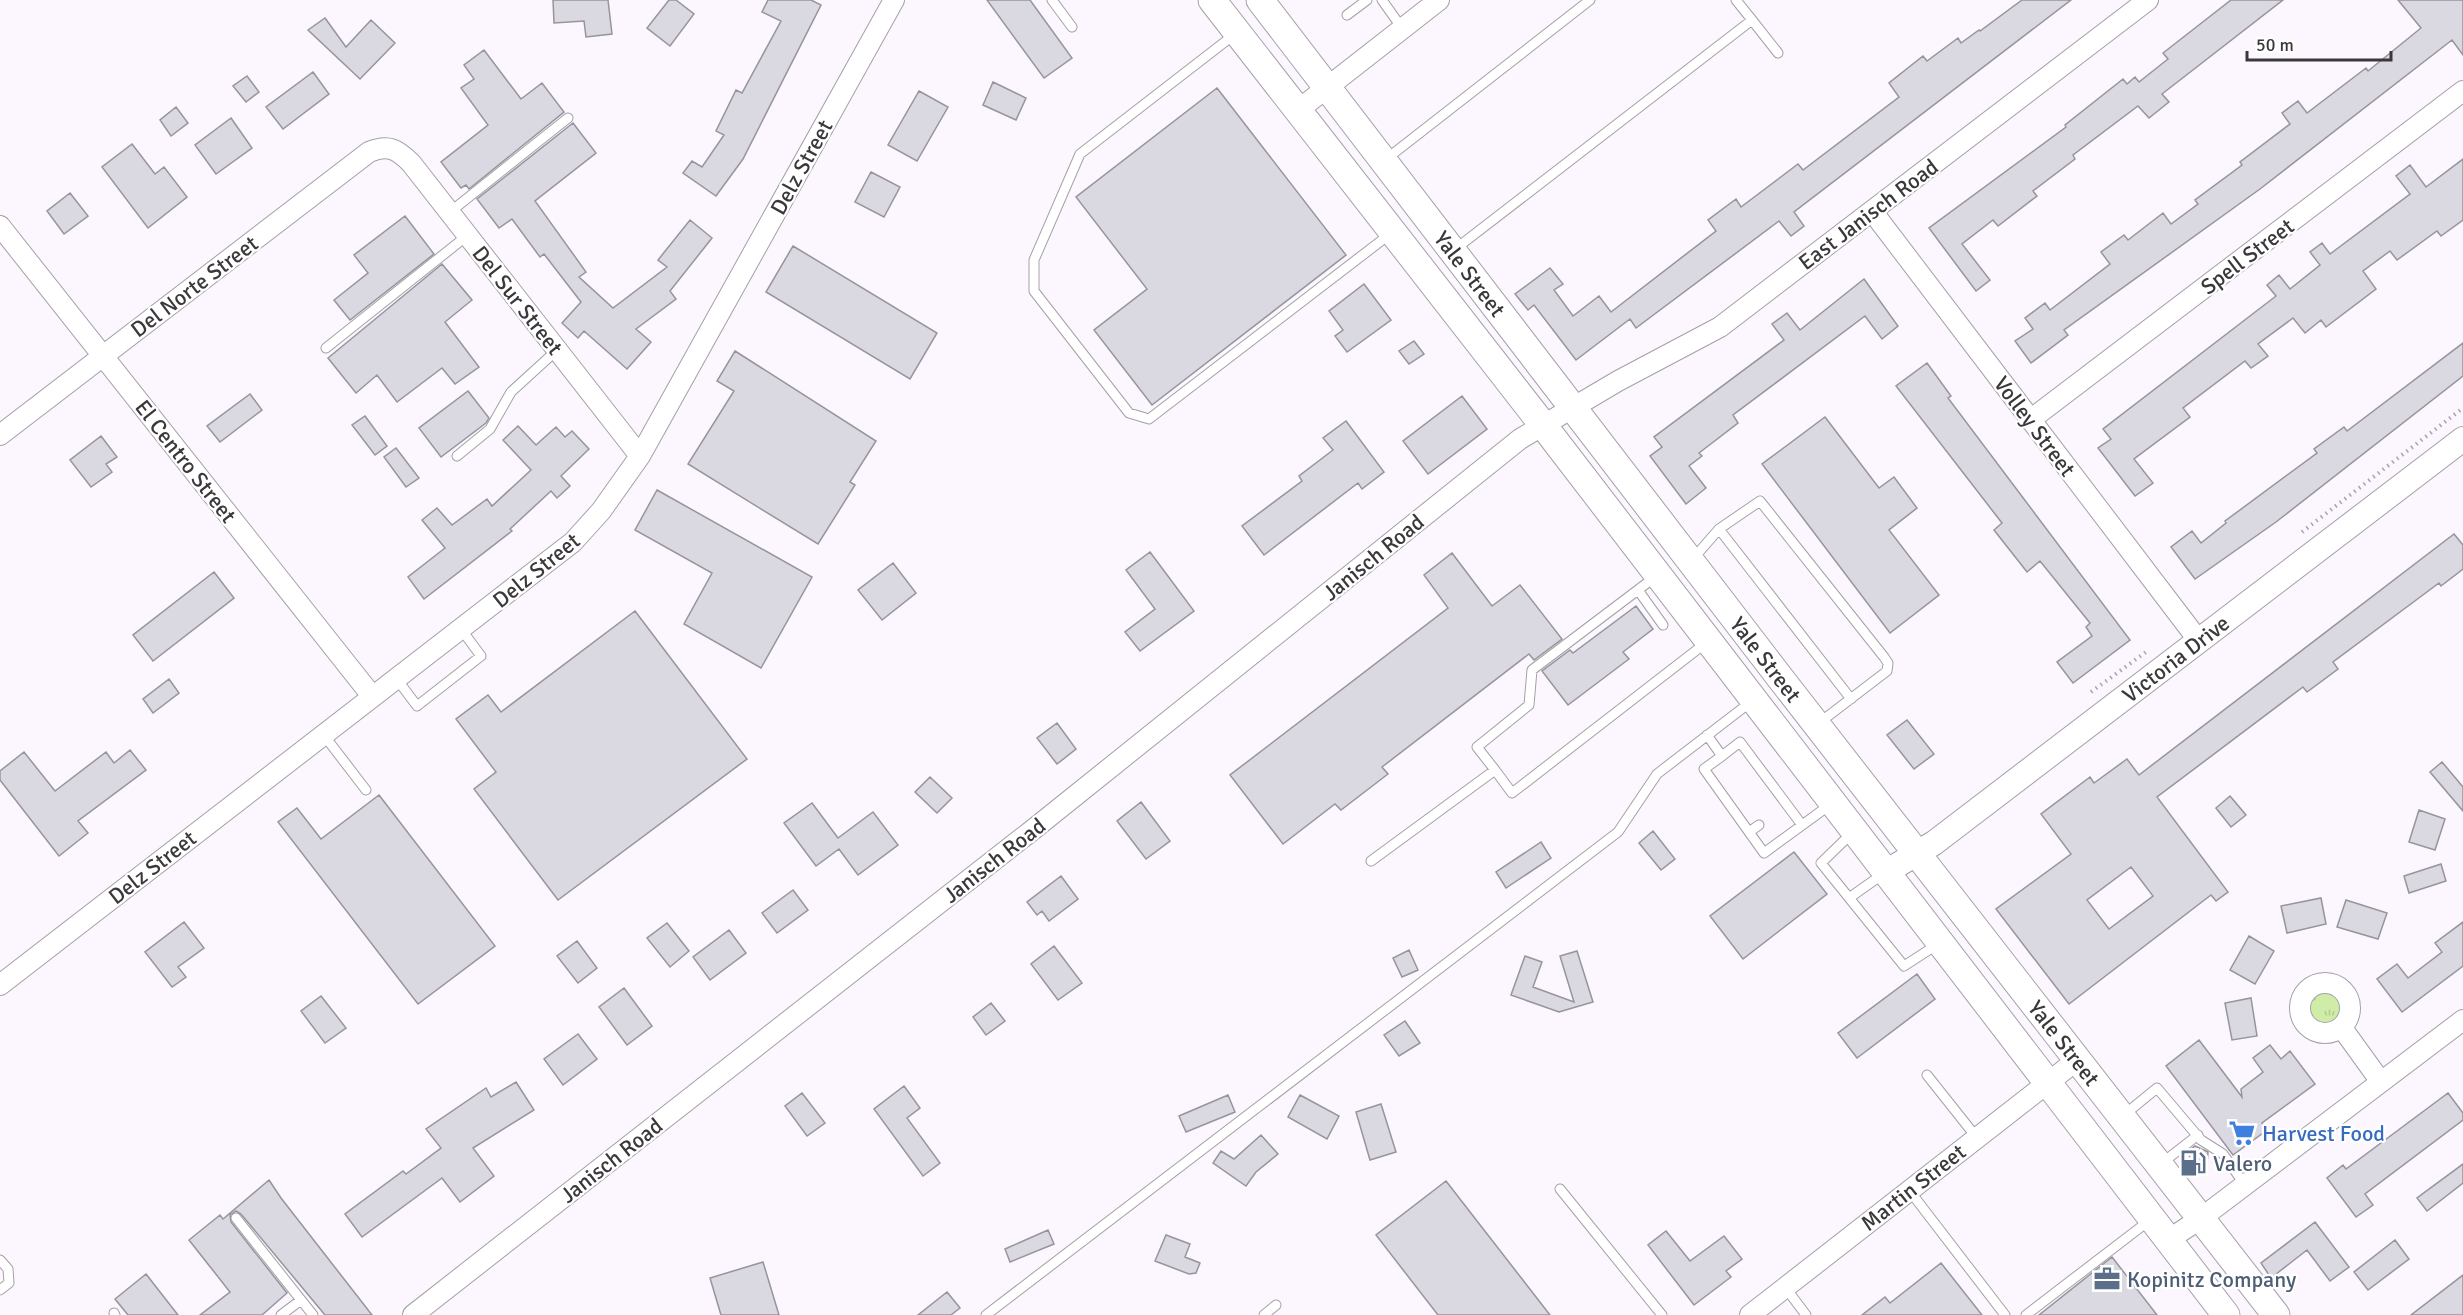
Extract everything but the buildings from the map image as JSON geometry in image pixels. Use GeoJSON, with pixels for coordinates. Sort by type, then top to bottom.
{"type":"FeatureCollection","features":[{"type":"Feature","properties":{"kind":"main road","name":"Yale Street"},"geometry":{"type":"LineString","coordinates":[[1212,0],[1543,425],[1648,583],[1709,641],[2226,1315]]}},
{"type":"Feature","properties":{"kind":"main road","name":"Yale Street"},"geometry":{"type":"LineString","coordinates":[[1260,0],[1575,407],[1781,679],[1918,852],[2276,1315]]}},
{"type":"Feature","properties":{"kind":"main road"},"geometry":{"type":"LineString","coordinates":[[1754,700],[1781,679]]}},
{"type":"Feature","properties":{"kind":"street","name":"Delz Street"},"geometry":{"type":"LineString","coordinates":[[0,985],[573,542],[601,511],[640,456],[894,0]]}},
{"type":"Feature","properties":{"kind":"street"},"geometry":{"type":"LineString","coordinates":[[1297,111],[1439,0]]}},
{"type":"Feature","properties":{"kind":"street","name":"East Janisch Road"},"geometry":{"type":"LineString","coordinates":[[1575,407],[1720,327],[2148,0]]}},
{"type":"Feature","properties":{"kind":"street","name":"Spell Street"},"geometry":{"type":"LineString","coordinates":[[2030,420],[2463,92]]}},
{"type":"Feature","properties":{"kind":"street","name":"Del Norte Street"},"geometry":{"type":"LineString","coordinates":[[0,435],[369,152],[381,147],[392,147]]}},
{"type":"Feature","properties":{"kind":"street","name":"Del Sur Street"},"geometry":{"type":"LineString","coordinates":[[392,147],[411,163],[640,456]]}},
{"type":"Feature","properties":{"kind":"street","name":"Volley Street"},"geometry":{"type":"LineString","coordinates":[[1872,211],[2199,641]]}},
{"type":"Feature","properties":{"kind":"street","name":"El Centro Street"},"geometry":{"type":"LineString","coordinates":[[0,226],[372,696]]}},
{"type":"Feature","properties":{"kind":"street","name":"Janisch Road"},"geometry":{"type":"LineString","coordinates":[[413,1315],[1035,828],[1520,439],[1575,407]]}},
{"type":"Feature","properties":{"kind":"street","name":"Victoria Drive"},"geometry":{"type":"LineString","coordinates":[[1886,872],[1918,852],[2463,439]]}},
{"type":"Feature","properties":{"kind":"street"},"geometry":{"type":"LineString","coordinates":[[2168,1240],[2200,1219],[2463,1020]]}},
{"type":"Feature","properties":{"kind":"street"},"geometry":{"type":"LineString","coordinates":[[2342,1028],[2381,1082]]}},
{"type":"Feature","properties":{"kind":"street","name":"Martin Street"},"geometry":{"type":"LineString","coordinates":[[1750,1315],[2077,1060]]}},
{"type":"Feature","properties":{"kind":"lane"},"geometry":{"type":"LineString","coordinates":[[1052,0],[1072,27]]}},
{"type":"Feature","properties":{"kind":"lane"},"geometry":{"type":"LineString","coordinates":[[1347,15],[1367,0]]}},
{"type":"Feature","properties":{"kind":"lane"},"geometry":{"type":"LineString","coordinates":[[1382,0],[1402,28]]}},
{"type":"Feature","properties":{"kind":"lane"},"geometry":{"type":"LineString","coordinates":[[1385,160],[1590,0]]}},
{"type":"Feature","properties":{"kind":"lane"},"geometry":{"type":"LineString","coordinates":[[1736,0],[1778,53]]}},
{"type":"Feature","properties":{"kind":"lane"},"geometry":{"type":"LineString","coordinates":[[1454,250],[1752,20]]}},
{"type":"Feature","properties":{"kind":"lane"},"geometry":{"type":"LineString","coordinates":[[1237,32],[1080,154],[1034,260],[1034,291],[1129,413],[1149,419],[1392,232]]}},
{"type":"Feature","properties":{"kind":"lane"},"geometry":{"type":"LineString","coordinates":[[450,212],[568,118]]}},
{"type":"Feature","properties":{"kind":"lane"},"geometry":{"type":"LineString","coordinates":[[326,348],[468,235]]}},
{"type":"Feature","properties":{"kind":"lane"},"geometry":{"type":"LineString","coordinates":[[457,456],[490,429],[511,392],[557,350]]}},
{"type":"Feature","properties":{"kind":"lane"},"geometry":{"type":"LineString","coordinates":[[1691,560],[1719,529],[1760,501],[1884,657],[1888,663],[1887,671],[1817,725]]}},
{"type":"Feature","properties":{"kind":"lane"},"geometry":{"type":"LineString","coordinates":[[1719,529],[1851,699]]}},
{"type":"Feature","properties":{"kind":"lane"},"geometry":{"type":"LineString","coordinates":[[1663,625],[1648,583],[1532,670],[1529,705],[1477,747],[1512,793],[1709,641]]}},
{"type":"Feature","properties":{"kind":"lane"},"geometry":{"type":"LineString","coordinates":[[396,678],[417,706],[481,656],[461,629]]}},
{"type":"Feature","properties":{"kind":"lane"},"geometry":{"type":"LineString","coordinates":[[986,1315],[1618,832],[1657,774],[1754,700]]}},
{"type":"Feature","properties":{"kind":"lane"},"geometry":{"type":"LineString","coordinates":[[323,734],[366,790]]}},
{"type":"Feature","properties":{"kind":"lane"},"geometry":{"type":"LineString","coordinates":[[1707,735],[1722,756]]}},
{"type":"Feature","properties":{"kind":"lane"},"geometry":{"type":"LineString","coordinates":[[1802,825],[1740,742],[1704,769],[1764,854],[1833,803]]}},
{"type":"Feature","properties":{"kind":"lane"},"geometry":{"type":"LineString","coordinates":[[1746,770],[1756,763]]}},
{"type":"Feature","properties":{"kind":"lane"},"geometry":{"type":"LineString","coordinates":[[1371,861],[1495,770]]}},
{"type":"Feature","properties":{"kind":"lane"},"geometry":{"type":"LineString","coordinates":[[1719,790],[1728,784]]}},
{"type":"Feature","properties":{"kind":"lane"},"geometry":{"type":"LineString","coordinates":[[1761,791],[1771,784]]}},
{"type":"Feature","properties":{"kind":"lane"},"geometry":{"type":"LineString","coordinates":[[1734,811],[1743,805]]}},
{"type":"Feature","properties":{"kind":"lane"},"geometry":{"type":"LineString","coordinates":[[1777,812],[1787,805]]}},
{"type":"Feature","properties":{"kind":"lane"},"geometry":{"type":"LineString","coordinates":[[1749,832],[1759,825]]}},
{"type":"Feature","properties":{"kind":"lane"},"geometry":{"type":"LineString","coordinates":[[1854,831],[1821,863],[1904,966],[1940,943]]}},
{"type":"Feature","properties":{"kind":"lane"},"geometry":{"type":"LineString","coordinates":[[1849,898],[1886,872]]}},
{"type":"Feature","properties":{"kind":"lane"},"geometry":{"type":"LineString","coordinates":[[1927,1075],[1977,1138]]}},
{"type":"Feature","properties":{"kind":"lane"},"geometry":{"type":"LineString","coordinates":[[2122,1117],[2157,1088],[2201,1140],[2223,1154],[2245,1185]]}},
{"type":"Feature","properties":{"kind":"lane"},"geometry":{"type":"LineString","coordinates":[[2160,1164],[2198,1135]]}},
{"type":"Feature","properties":{"kind":"lane"},"geometry":{"type":"LineString","coordinates":[[1560,1188],[1662,1315]]}},
{"type":"Feature","properties":{"kind":"lane"},"geometry":{"type":"LineString","coordinates":[[1909,1190],[2006,1315]]}},
{"type":"Feature","properties":{"kind":"lane"},"geometry":{"type":"LineString","coordinates":[[236,1218],[313,1315]]}},
{"type":"Feature","properties":{"kind":"lane"},"geometry":{"type":"LineString","coordinates":[[2026,1315],[2152,1218]]}},
{"type":"Feature","properties":{"kind":"lane"},"geometry":{"type":"LineString","coordinates":[[0,1260],[8,1269],[9,1283],[0,1290]]}},
{"type":"Feature","properties":{"kind":"lane"},"geometry":{"type":"LineString","coordinates":[[1785,1287],[1806,1315]]}},
{"type":"Feature","properties":{"kind":"lane"},"geometry":{"type":"LineString","coordinates":[[281,1315],[301,1300]]}},
{"type":"Feature","properties":{"kind":"lane"},"geometry":{"type":"LineString","coordinates":[[1264,1315],[1276,1305]]}},
{"type":"Feature","properties":{"kind":"path"},"geometry":{"type":"LineString","coordinates":[[2297,536],[2463,408]]}},
{"type":"Feature","properties":{"kind":"path"},"geometry":{"type":"LineString","coordinates":[[2091,692],[2148,650]]}},
{"type":"Feature","properties":{"kind":"green space"},"geometry":{"type":"Polygon","coordinates":[[[2325,991],[2337,996],[2342,1008],[2337,1020],[2325,1025],[2313,1020],[2308,1008],[2313,996],[2325,991]]]}},
{"type":"Feature","properties":{"kind":"place","name":"Harvest Food"},"geometry":{"type":"Point","coordinates":[2242,1133]}},
{"type":"Feature","properties":{"kind":"place","name":"Valero"},"geometry":{"type":"Point","coordinates":[2193,1163]}},
{"type":"Feature","properties":{"kind":"place","name":"Kopinitz Company"},"geometry":{"type":"Point","coordinates":[2107,1279]}}]}
